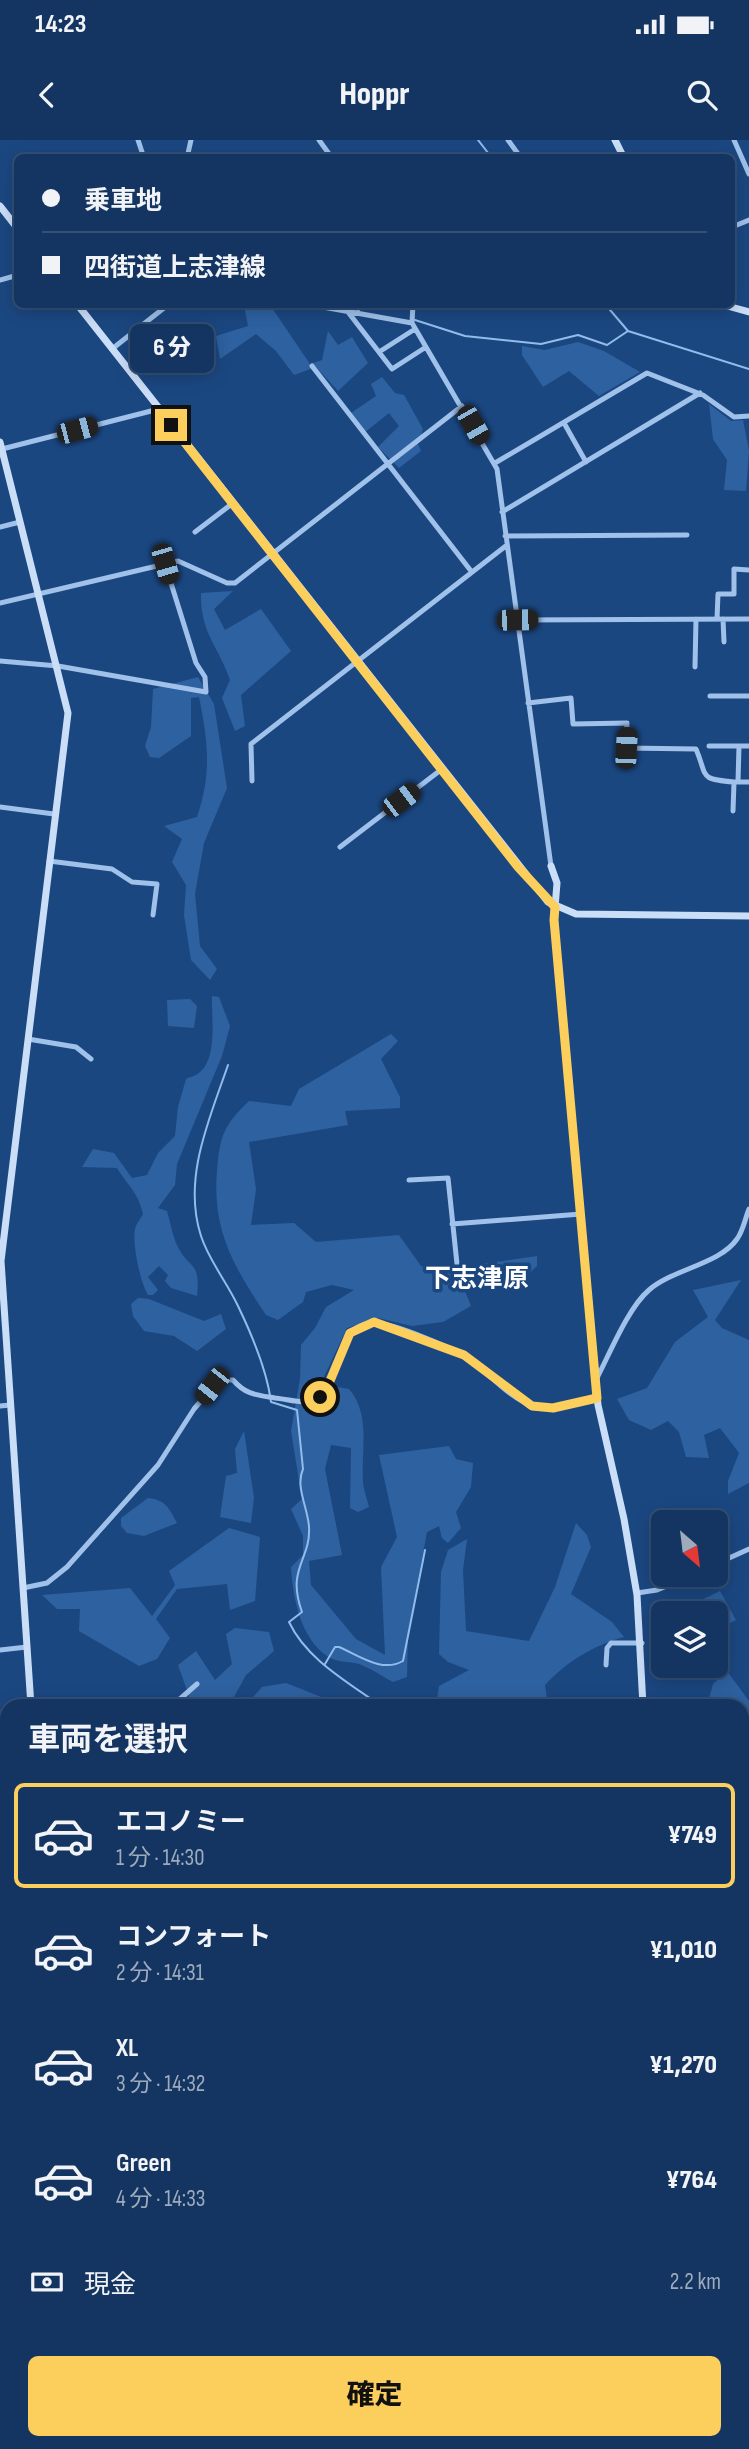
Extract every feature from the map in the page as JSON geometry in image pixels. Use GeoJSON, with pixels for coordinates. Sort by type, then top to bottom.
{"type":"FeatureCollection","features":[{"type":"Feature","properties":{"kind":"street"},"geometry":{"type":"LineString","coordinates":[[734,140],[749,174]]}},
{"type":"Feature","properties":{"kind":"street"},"geometry":{"type":"LineString","coordinates":[[0,206],[14,224]]}},
{"type":"Feature","properties":{"kind":"street"},"geometry":{"type":"LineString","coordinates":[[80,308],[534,887],[555,907],[589,915],[749,916]]}},
{"type":"Feature","properties":{"kind":"street"},"geometry":{"type":"LineString","coordinates":[[112,349],[164,308]]}},
{"type":"Feature","properties":{"kind":"street"},"geometry":{"type":"LineString","coordinates":[[327,308],[413,323]]}},
{"type":"Feature","properties":{"kind":"street"},"geometry":{"type":"LineString","coordinates":[[413,308],[413,323],[495,463],[551,866],[557,883],[554,920],[597,1398],[637,1593],[642,1643],[643,1699]]}},
{"type":"Feature","properties":{"kind":"street"},"geometry":{"type":"LineString","coordinates":[[348,312],[392,369],[426,347]]}},
{"type":"Feature","properties":{"kind":"street"},"geometry":{"type":"LineString","coordinates":[[379,352],[413,323]]}},
{"type":"Feature","properties":{"kind":"street"},"geometry":{"type":"LineString","coordinates":[[312,366],[471,571]]}},
{"type":"Feature","properties":{"kind":"street"},"geometry":{"type":"LineString","coordinates":[[495,463],[647,373],[700,393],[728,415],[749,416]]}},
{"type":"Feature","properties":{"kind":"street"},"geometry":{"type":"LineString","coordinates":[[502,512],[700,393]]}},
{"type":"Feature","properties":{"kind":"street"},"geometry":{"type":"LineString","coordinates":[[0,603],[182,561],[231,584],[273,555],[462,406]]}},
{"type":"Feature","properties":{"kind":"street"},"geometry":{"type":"LineString","coordinates":[[31,1699],[1,1261],[68,713],[1,445],[159,409]]}},
{"type":"Feature","properties":{"kind":"street"},"geometry":{"type":"LineString","coordinates":[[564,423],[586,462]]}},
{"type":"Feature","properties":{"kind":"street"},"geometry":{"type":"LineString","coordinates":[[195,532],[233,503]]}},
{"type":"Feature","properties":{"kind":"street"},"geometry":{"type":"LineString","coordinates":[[0,527],[20,522]]}},
{"type":"Feature","properties":{"kind":"street"},"geometry":{"type":"LineString","coordinates":[[506,536],[687,535]]}},
{"type":"Feature","properties":{"kind":"street"},"geometry":{"type":"LineString","coordinates":[[253,781],[251,744],[507,545]]}},
{"type":"Feature","properties":{"kind":"street"},"geometry":{"type":"LineString","coordinates":[[0,661],[58,666],[206,692],[205,677],[196,663],[165,564]]}},
{"type":"Feature","properties":{"kind":"street"},"geometry":{"type":"LineString","coordinates":[[724,642],[718,594],[734,594],[734,569],[749,570]]}},
{"type":"Feature","properties":{"kind":"street"},"geometry":{"type":"LineString","coordinates":[[695,667],[696,619]]}},
{"type":"Feature","properties":{"kind":"street"},"geometry":{"type":"LineString","coordinates":[[517,620],[749,619]]}},
{"type":"Feature","properties":{"kind":"street"},"geometry":{"type":"LineString","coordinates":[[710,696],[749,696]]}},
{"type":"Feature","properties":{"kind":"street"},"geometry":{"type":"LineString","coordinates":[[528,702],[571,698],[573,724],[628,723],[626,765]]}},
{"type":"Feature","properties":{"kind":"street"},"geometry":{"type":"LineString","coordinates":[[709,746],[749,747]]}},
{"type":"Feature","properties":{"kind":"street"},"geometry":{"type":"LineString","coordinates":[[733,811],[739,746]]}},
{"type":"Feature","properties":{"kind":"street"},"geometry":{"type":"LineString","coordinates":[[626,748],[696,749],[703,775],[710,780],[749,782]]}},
{"type":"Feature","properties":{"kind":"street"},"geometry":{"type":"LineString","coordinates":[[340,847],[442,769]]}},
{"type":"Feature","properties":{"kind":"street"},"geometry":{"type":"LineString","coordinates":[[0,807],[54,814]]}},
{"type":"Feature","properties":{"kind":"street"},"geometry":{"type":"LineString","coordinates":[[49,861],[112,869],[132,882],[157,884],[153,915]]}},
{"type":"Feature","properties":{"kind":"street"},"geometry":{"type":"LineString","coordinates":[[28,1039],[76,1047],[92,1059]]}},
{"type":"Feature","properties":{"kind":"street"},"geometry":{"type":"LineString","coordinates":[[409,1180],[448,1178],[457,1264]]}},
{"type":"Feature","properties":{"kind":"street"},"geometry":{"type":"LineString","coordinates":[[596,1381],[646,1292],[662,1279],[733,1244],[749,1209]]}},
{"type":"Feature","properties":{"kind":"street"},"geometry":{"type":"LineString","coordinates":[[452,1224],[581,1214]]}},
{"type":"Feature","properties":{"kind":"street"},"geometry":{"type":"LineString","coordinates":[[23,1588],[47,1583],[67,1567],[158,1465],[194,1409],[219,1380],[233,1380],[245,1393],[303,1402],[314,1400],[327,1388],[346,1339],[365,1324],[380,1324],[450,1348],[532,1406],[553,1408],[597,1398]]}},
{"type":"Feature","properties":{"kind":"street"},"geometry":{"type":"LineString","coordinates":[[0,1406],[10,1405]]}},
{"type":"Feature","properties":{"kind":"street"},"geometry":{"type":"LineString","coordinates":[[728,1559],[749,1549]]}},
{"type":"Feature","properties":{"kind":"street"},"geometry":{"type":"LineString","coordinates":[[637,1593],[664,1587]]}},
{"type":"Feature","properties":{"kind":"street"},"geometry":{"type":"LineString","coordinates":[[606,1665],[607,1648],[611,1643],[642,1643]]}},
{"type":"Feature","properties":{"kind":"street"},"geometry":{"type":"LineString","coordinates":[[0,1650],[27,1647]]}},
{"type":"Feature","properties":{"kind":"street"},"geometry":{"type":"LineString","coordinates":[[180,1699],[197,1684]]}},
{"type":"Feature","properties":{"kind":"shaded area"},"geometry":{"type":"Polygon","coordinates":[[[245,308],[272,308],[310,364],[322,360],[328,331],[338,345],[352,337],[368,363],[338,391],[316,367],[294,375],[276,351],[256,334],[220,359],[216,336],[248,326],[245,308]]]}},
{"type":"Feature","properties":{"kind":"shaded area"},"geometry":{"type":"Polygon","coordinates":[[[578,342],[604,351],[640,372],[599,396],[569,371],[543,387],[522,355],[522,346],[545,350],[578,342]]]}},
{"type":"Feature","properties":{"kind":"shaded area"},"geometry":{"type":"Polygon","coordinates":[[[382,377],[395,393],[404,395],[423,429],[418,444],[421,451],[399,468],[378,447],[399,426],[389,413],[364,433],[351,413],[376,396],[371,384],[382,377]]]}},
{"type":"Feature","properties":{"kind":"shaded area"},"geometry":{"type":"Polygon","coordinates":[[[709,404],[731,421],[743,420],[749,451],[746,491],[724,490],[727,460],[713,439],[709,404]]]}},
{"type":"Feature","properties":{"kind":"shaded area"},"geometry":{"type":"Polygon","coordinates":[[[233,591],[214,609],[225,630],[261,609],[291,651],[241,695],[245,726],[235,731],[222,698],[230,680],[207,629],[201,593],[233,591]]]}},
{"type":"Feature","properties":{"kind":"shaded area"},"geometry":{"type":"Polygon","coordinates":[[[198,677],[214,704],[227,788],[204,843],[195,894],[200,946],[217,969],[210,980],[191,960],[184,915],[186,885],[172,862],[182,839],[164,826],[197,817],[202,801],[207,757],[199,697],[191,698],[191,736],[159,758],[150,757],[145,746],[151,727],[153,689],[198,677]]]}},
{"type":"Feature","properties":{"kind":"shaded area"},"geometry":{"type":"Polygon","coordinates":[[[212,996],[219,997],[230,1026],[222,1056],[177,1164],[175,1185],[158,1208],[167,1211],[176,1243],[195,1270],[197,1296],[171,1288],[165,1281],[168,1275],[159,1266],[148,1277],[158,1290],[153,1295],[148,1295],[136,1253],[135,1229],[143,1214],[138,1200],[117,1168],[82,1167],[93,1149],[114,1153],[132,1178],[147,1175],[158,1153],[175,1136],[178,1107],[186,1079],[203,1069],[208,1060],[212,1038],[212,996]]]}},
{"type":"Feature","properties":{"kind":"shaded area"},"geometry":{"type":"Polygon","coordinates":[[[190,999],[197,1006],[194,1028],[168,1026],[167,1000],[190,999]]]}},
{"type":"Feature","properties":{"kind":"shaded area"},"geometry":{"type":"Polygon","coordinates":[[[391,1034],[398,1041],[381,1059],[400,1097],[400,1108],[345,1111],[348,1125],[249,1142],[256,1189],[251,1225],[294,1223],[316,1242],[399,1235],[421,1266],[442,1270],[537,1256],[537,1266],[528,1274],[461,1281],[471,1306],[443,1322],[412,1326],[378,1318],[347,1328],[322,1381],[349,1389],[356,1399],[363,1421],[363,1483],[369,1507],[358,1512],[350,1508],[351,1448],[331,1445],[325,1469],[342,1555],[309,1561],[311,1585],[356,1639],[385,1655],[381,1567],[397,1537],[379,1455],[449,1446],[456,1459],[473,1463],[471,1487],[456,1512],[461,1528],[448,1543],[442,1538],[439,1526],[427,1532],[408,1634],[407,1677],[393,1682],[359,1664],[331,1658],[318,1648],[304,1628],[292,1579],[291,1567],[303,1555],[303,1536],[291,1509],[302,1499],[291,1431],[300,1379],[301,1345],[315,1328],[326,1307],[354,1290],[332,1285],[306,1292],[303,1302],[278,1320],[266,1315],[244,1281],[228,1248],[218,1212],[216,1192],[218,1159],[224,1132],[249,1101],[291,1106],[299,1089],[391,1034]]]}},
{"type":"Feature","properties":{"kind":"shaded area"},"geometry":{"type":"Polygon","coordinates":[[[741,1280],[715,1320],[722,1328],[749,1340],[749,1483],[728,1494],[728,1481],[739,1453],[720,1428],[704,1435],[709,1458],[686,1457],[679,1432],[668,1421],[651,1430],[629,1420],[617,1399],[647,1388],[675,1342],[708,1317],[693,1290],[741,1280]]]}},
{"type":"Feature","properties":{"kind":"shaded area"},"geometry":{"type":"Polygon","coordinates":[[[138,1298],[149,1299],[204,1321],[221,1314],[226,1329],[197,1351],[174,1336],[144,1331],[133,1316],[131,1304],[138,1298]]]}},
{"type":"Feature","properties":{"kind":"shaded area"},"geometry":{"type":"Polygon","coordinates":[[[244,1431],[254,1498],[251,1523],[220,1517],[226,1476],[237,1473],[235,1449],[244,1431]]]}},
{"type":"Feature","properties":{"kind":"shaded area"},"geometry":{"type":"Polygon","coordinates":[[[148,1498],[166,1506],[177,1523],[144,1536],[127,1533],[121,1526],[121,1518],[148,1498]]]}},
{"type":"Feature","properties":{"kind":"shaded area"},"geometry":{"type":"Polygon","coordinates":[[[576,1523],[587,1535],[591,1547],[571,1594],[612,1622],[624,1637],[591,1650],[571,1662],[545,1685],[547,1699],[437,1699],[439,1686],[469,1670],[448,1662],[439,1654],[441,1572],[448,1550],[467,1539],[463,1570],[466,1631],[529,1641],[555,1587],[576,1523]]]}},
{"type":"Feature","properties":{"kind":"shaded area"},"geometry":{"type":"Polygon","coordinates":[[[229,1528],[260,1537],[255,1601],[230,1610],[227,1584],[177,1589],[156,1619],[170,1638],[157,1659],[139,1666],[79,1631],[80,1609],[57,1609],[42,1595],[130,1588],[152,1616],[175,1585],[169,1571],[229,1528]]]}},
{"type":"Feature","properties":{"kind":"shaded area"},"geometry":{"type":"Polygon","coordinates":[[[720,1591],[726,1601],[699,1601],[720,1591]]]}},
{"type":"Feature","properties":{"kind":"shaded area"},"geometry":{"type":"Polygon","coordinates":[[[728,1606],[736,1620],[728,1624],[728,1606]]]}},
{"type":"Feature","properties":{"kind":"shaded area"},"geometry":{"type":"Polygon","coordinates":[[[235,1628],[269,1632],[274,1651],[246,1675],[233,1699],[185,1699],[189,1696],[178,1665],[196,1651],[215,1680],[232,1664],[226,1634],[235,1628]]]}},
{"type":"Feature","properties":{"kind":"shaded area"},"geometry":{"type":"Polygon","coordinates":[[[728,1672],[748,1699],[709,1699],[713,1684],[719,1678],[728,1678],[728,1672]]]}},
{"type":"Feature","properties":{"kind":"shaded area"},"geometry":{"type":"Polygon","coordinates":[[[286,1683],[326,1699],[251,1699],[262,1687],[286,1683]]]}},
{"type":"Feature","properties":{"kind":"waterway"},"geometry":{"type":"LineString","coordinates":[[478,140],[489,154]]}},
{"type":"Feature","properties":{"kind":"waterway"},"geometry":{"type":"LineString","coordinates":[[354,308],[359,311]]}},
{"type":"Feature","properties":{"kind":"waterway"},"geometry":{"type":"LineString","coordinates":[[608,308],[628,331],[749,369]]}},
{"type":"Feature","properties":{"kind":"waterway"},"geometry":{"type":"LineString","coordinates":[[415,320],[465,336],[541,344],[578,335],[607,345],[628,331]]}},
{"type":"Feature","properties":{"kind":"waterway"},"geometry":{"type":"LineString","coordinates":[[228,1065],[196,1170],[196,1214],[204,1245],[234,1297],[254,1341],[271,1402],[297,1410],[303,1469],[300,1483],[309,1538],[298,1574],[298,1597],[302,1612],[289,1622],[306,1648],[317,1659],[371,1699]]}},
{"type":"Feature","properties":{"kind":"waterway"},"geometry":{"type":"LineString","coordinates":[[325,1664],[335,1647],[379,1664],[403,1661],[425,1550]]}},
{"type":"Feature","properties":{"kind":"district","name":"下志津原"},"geometry":{"type":"Point","coordinates":[477,1278]}},
{"type":"Feature","properties":{"kind":"route"},"geometry":{"type":"LineString","coordinates":[[171,425],[518,867],[555,907],[554,920],[597,1398],[553,1408],[532,1406],[515,1396],[464,1355],[374,1322],[350,1333],[327,1388],[320,1397]]}}]}
